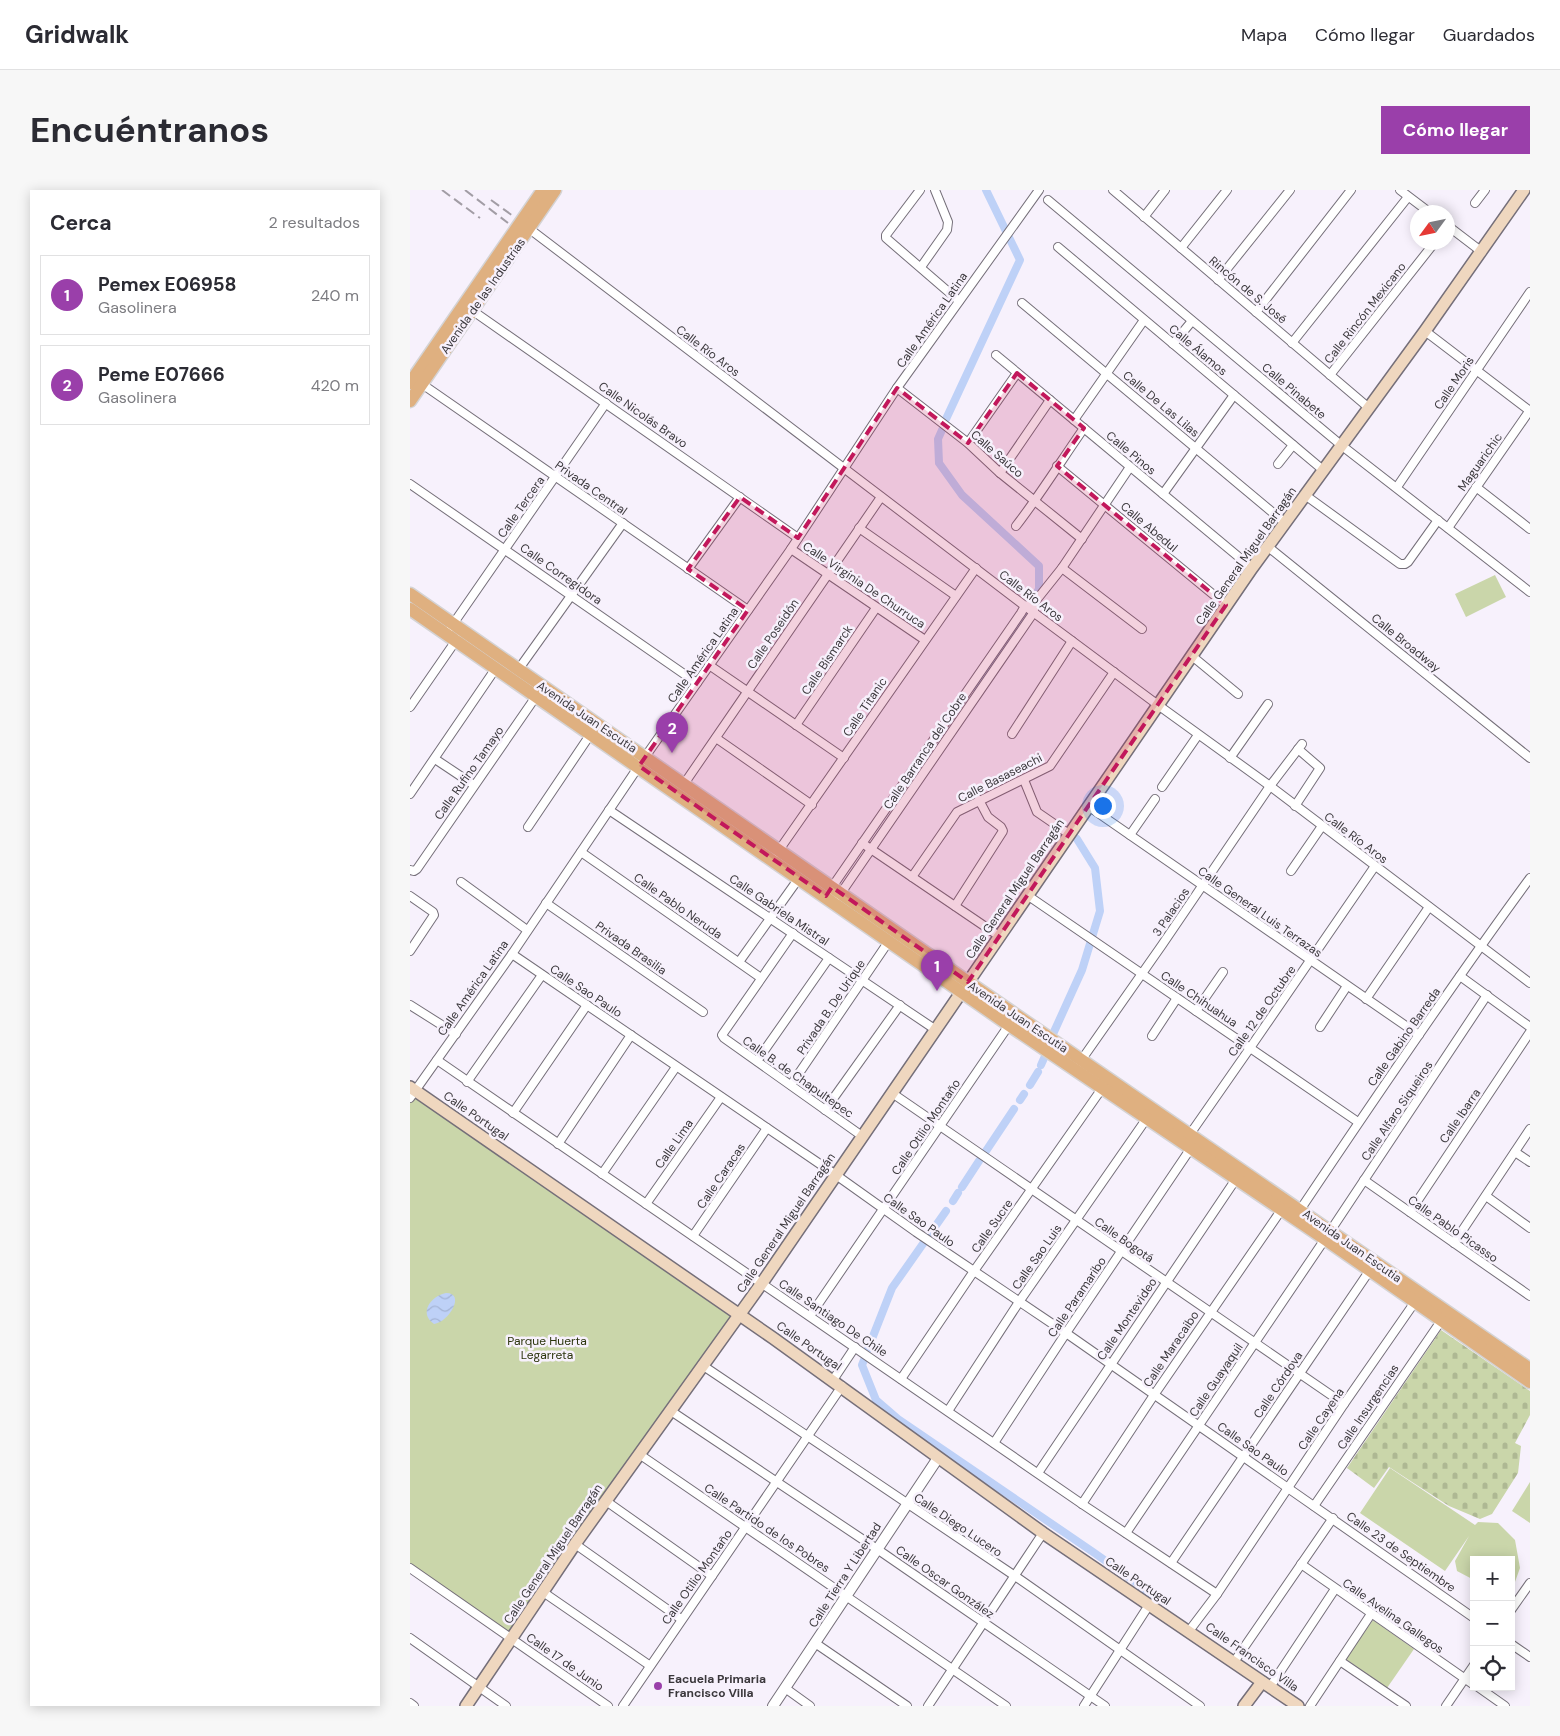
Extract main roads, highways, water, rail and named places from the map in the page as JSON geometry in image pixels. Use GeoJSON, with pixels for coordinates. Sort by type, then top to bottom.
{"type":"FeatureCollection","features":[{"type":"Feature","properties":{"kind":"main road","name":"Avenida de las Industrias"},"geometry":{"type":"LineString","coordinates":[[525,226],[543,190]]}},
{"type":"Feature","properties":{"kind":"main road","name":"Avenida de las Industrias"},"geometry":{"type":"LineString","coordinates":[[410,402],[416,384],[525,226],[555,190]]}},
{"type":"Feature","properties":{"kind":"main road","name":"Calle General Miguel Barragán"},"geometry":{"type":"LineString","coordinates":[[466,1706],[575,1544],[702,1365],[740,1315],[1267,546],[1425,331],[1524,190]]}},
{"type":"Feature","properties":{"kind":"main road","name":"Avenida de las Industrias"},"geometry":{"type":"LineString","coordinates":[[416,384],[473,312],[489,278]]}},
{"type":"Feature","properties":{"kind":"main road","name":"Avenida Juan Escutia"},"geometry":{"type":"LineString","coordinates":[[410,594],[496,668],[540,691],[1045,1042],[1190,1141],[1300,1210],[1370,1270],[1530,1369]]}},
{"type":"Feature","properties":{"kind":"main road","name":"Avenida Juan Escutia"},"geometry":{"type":"LineString","coordinates":[[410,609],[455,632],[518,670],[540,691]]}},
{"type":"Feature","properties":{"kind":"main road","name":"Avenida Juan Escutia"},"geometry":{"type":"LineString","coordinates":[[642,762],[684,784],[776,855],[799,878],[834,895],[889,942],[965,987],[1009,1024],[1045,1042]]}},
{"type":"Feature","properties":{"kind":"main road","name":"Avenida Juan Escutia"},"geometry":{"type":"LineString","coordinates":[[1078,1064],[1103,1087],[1147,1118],[1190,1141],[1236,1179],[1282,1209],[1328,1235],[1418,1298],[1441,1321],[1530,1382]]}},
{"type":"Feature","properties":{"kind":"main road","name":"Calle Portugal"},"geometry":{"type":"LineString","coordinates":[[412,1092],[740,1315],[1043,1533],[1189,1631]]}},
{"type":"Feature","properties":{"kind":"main road","name":"Calle Francisco Villa"},"geometry":{"type":"LineString","coordinates":[[1189,1631],[1298,1706]]}},
{"type":"Feature","properties":{"kind":"main road"},"geometry":{"type":"LineString","coordinates":[[1244,1706],[1266,1684]]}},
{"type":"Feature","properties":{"kind":"water"},"geometry":{"type":"Polygon","coordinates":[[[446,1293],[452,1294],[455,1298],[453,1308],[445,1318],[434,1324],[427,1315],[428,1305],[431,1301],[446,1293]]]}},
{"type":"Feature","properties":{"kind":"waterway"},"geometry":{"type":"LineString","coordinates":[[946,419],[1020,260],[986,190]]}},
{"type":"Feature","properties":{"kind":"waterway"},"geometry":{"type":"LineString","coordinates":[[942,430],[938,439],[939,463],[962,495],[1039,566],[1039,589],[1033,600]]}},
{"type":"Feature","properties":{"kind":"waterway"},"geometry":{"type":"LineString","coordinates":[[977,689],[976,687],[1028,609]]}},
{"type":"Feature","properties":{"kind":"waterway"},"geometry":{"type":"LineString","coordinates":[[1053,1034],[1082,970],[1100,911],[1095,868],[1077,839]]}},
{"type":"Feature","properties":{"kind":"waterway"},"geometry":{"type":"LineString","coordinates":[[1041,1065],[1045,1056]]}},
{"type":"Feature","properties":{"kind":"waterway"},"geometry":{"type":"LineString","coordinates":[[1030,1085],[1038,1072]]}},
{"type":"Feature","properties":{"kind":"waterway"},"geometry":{"type":"LineString","coordinates":[[1020,1100],[1024,1094]]}},
{"type":"Feature","properties":{"kind":"waterway"},"geometry":{"type":"LineString","coordinates":[[986,1151],[1014,1109]]}},
{"type":"Feature","properties":{"kind":"waterway"},"geometry":{"type":"LineString","coordinates":[[962,1187],[979,1161]]}},
{"type":"Feature","properties":{"kind":"waterway"},"geometry":{"type":"LineString","coordinates":[[953,1201],[958,1193]]}},
{"type":"Feature","properties":{"kind":"waterway"},"geometry":{"type":"LineString","coordinates":[[868,1349],[892,1288],[946,1211]]}},
{"type":"Feature","properties":{"kind":"waterway"},"geometry":{"type":"LineString","coordinates":[[864,1360],[862,1365],[876,1400],[898,1419],[1093,1552],[1137,1583],[1151,1596]]}},
{"type":"Feature","properties":{"kind":"railway"},"geometry":{"type":"LineString","coordinates":[[442,190],[480,218]]}},
{"type":"Feature","properties":{"kind":"railway"},"geometry":{"type":"LineString","coordinates":[[465,190],[508,223]]}},
{"type":"Feature","properties":{"kind":"railway"},"geometry":{"type":"LineString","coordinates":[[491,200],[513,216]]}},
{"type":"Feature","properties":{"kind":"place","name":"Peme E07666"},"geometry":{"type":"Point","coordinates":[672,753]}},
{"type":"Feature","properties":{"kind":"place","name":"Pemex E06958"},"geometry":{"type":"Point","coordinates":[937,991]}},
{"type":"Feature","properties":{"kind":"place","name":"Eacuela Primaria Francisco Villa"},"geometry":{"type":"Point","coordinates":[658,1686]}},
{"type":"Feature","properties":{"kind":"park label","name":"Parque Huerta Legarreta"},"geometry":{"type":"Point","coordinates":[547,1348]}}]}
